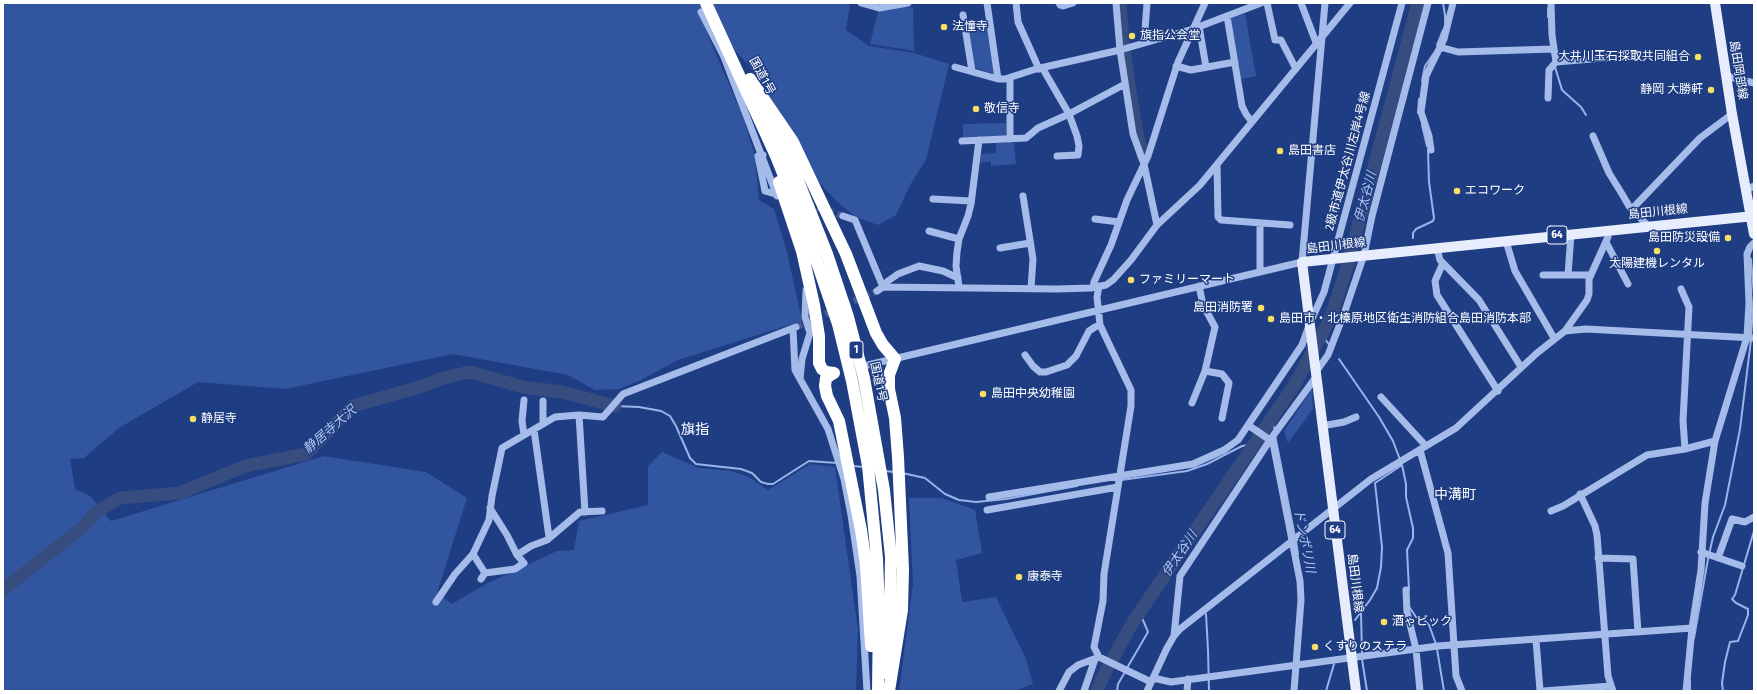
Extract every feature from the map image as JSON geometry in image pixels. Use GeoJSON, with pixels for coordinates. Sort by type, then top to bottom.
{"type":"FeatureCollection","features":[{"type":"Feature","properties":{"kind":"highway","name":"国道1号"},"geometry":{"type":"LineString","coordinates":[[704,8],[721,35],[795,173],[827,254],[848,317],[864,378],[884,490],[891,557],[890,618],[884,691]]}},
{"type":"Feature","properties":{"kind":"highway","name":"国道1号"},"geometry":{"type":"LineString","coordinates":[[747,83],[807,233],[838,324],[852,381],[868,466],[875,537],[879,611],[878,691]]}},
{"type":"Feature","properties":{"kind":"highway"},"geometry":{"type":"LineString","coordinates":[[747,83],[793,142],[846,254],[876,333],[883,346],[896,359],[889,375],[889,389],[895,418],[903,569],[902,610],[889,691]]}},
{"type":"Feature","properties":{"kind":"highway"},"geometry":{"type":"LineString","coordinates":[[747,83],[802,251],[819,336],[819,363],[822,369],[826,372],[838,372],[826,378],[825,386],[827,396],[839,420],[861,530],[866,565],[874,691]]}},
{"type":"Feature","properties":{"kind":"main road","name":"島田岡部線"},"geometry":{"type":"LineString","coordinates":[[1715,3],[1732,114],[1750,188],[1754,234]]}},
{"type":"Feature","properties":{"kind":"main road","name":"島田川根線"},"geometry":{"type":"LineString","coordinates":[[1356,691],[1359,656],[1333,510],[1302,262],[1752,216]]}},
{"type":"Feature","properties":{"kind":"street"},"geometry":{"type":"LineString","coordinates":[[861,3],[879,8],[908,3]]}},
{"type":"Feature","properties":{"kind":"street"},"geometry":{"type":"LineString","coordinates":[[987,3],[998,79]]}},
{"type":"Feature","properties":{"kind":"street"},"geometry":{"type":"LineString","coordinates":[[1016,3],[1018,22],[1041,69],[1069,114],[1078,136],[1078,155],[1057,156]]}},
{"type":"Feature","properties":{"kind":"street"},"geometry":{"type":"LineString","coordinates":[[1059,3],[1063,6],[1073,3]]}},
{"type":"Feature","properties":{"kind":"street"},"geometry":{"type":"LineString","coordinates":[[1116,3],[1120,50],[1133,134],[1144,164],[1157,225]]}},
{"type":"Feature","properties":{"kind":"street"},"geometry":{"type":"LineString","coordinates":[[1144,43],[1146,3]]}},
{"type":"Feature","properties":{"kind":"street"},"geometry":{"type":"LineString","coordinates":[[1084,691],[1098,658],[1094,647],[1095,639],[1103,601],[1104,574],[1131,406],[1131,390],[1100,325],[1096,287],[1094,282],[1111,245],[1127,200],[1144,164],[1176,66],[1196,28],[1205,3]]}},
{"type":"Feature","properties":{"kind":"street"},"geometry":{"type":"LineString","coordinates":[[956,67],[998,79],[1010,78],[1120,50],[1196,28],[1247,6],[1261,3]]}},
{"type":"Feature","properties":{"kind":"street"},"geometry":{"type":"LineString","coordinates":[[1267,3],[1275,40],[1281,40],[1296,69]]}},
{"type":"Feature","properties":{"kind":"street"},"geometry":{"type":"LineString","coordinates":[[1301,3],[1317,45]]}},
{"type":"Feature","properties":{"kind":"street"},"geometry":{"type":"LineString","coordinates":[[868,365],[1302,262],[1325,3]]}},
{"type":"Feature","properties":{"kind":"street"},"geometry":{"type":"LineString","coordinates":[[880,289],[959,287],[1096,287],[1106,285],[1113,280],[1157,225],[1200,185],[1317,45],[1350,3]]}},
{"type":"Feature","properties":{"kind":"street","name":"2級市道伊太谷川左岸4号線"},"geometry":{"type":"LineString","coordinates":[[990,497],[1193,464],[1225,449],[1238,440],[1302,345],[1324,292],[1402,3]]}},
{"type":"Feature","properties":{"kind":"street"},"geometry":{"type":"LineString","coordinates":[[1147,691],[1174,636],[1180,576],[1328,355],[1345,311],[1362,256],[1428,3]]}},
{"type":"Feature","properties":{"kind":"street"},"geometry":{"type":"LineString","coordinates":[[1431,150],[1429,136],[1421,112],[1426,76],[1440,47],[1450,20],[1453,3]]}},
{"type":"Feature","properties":{"kind":"street"},"geometry":{"type":"LineString","coordinates":[[1551,3],[1553,50],[1556,62]]}},
{"type":"Feature","properties":{"kind":"street"},"geometry":{"type":"LineString","coordinates":[[704,8],[763,155],[792,237],[807,294],[805,316],[810,333],[802,359],[800,379]]}},
{"type":"Feature","properties":{"kind":"street"},"geometry":{"type":"LineString","coordinates":[[963,15],[972,71]]}},
{"type":"Feature","properties":{"kind":"street"},"geometry":{"type":"LineString","coordinates":[[1226,16],[1242,106],[1252,122]]}},
{"type":"Feature","properties":{"kind":"street"},"geometry":{"type":"LineString","coordinates":[[1196,28],[1206,67]]}},
{"type":"Feature","properties":{"kind":"street"},"geometry":{"type":"LineString","coordinates":[[1440,47],[1458,52],[1553,50]]}},
{"type":"Feature","properties":{"kind":"street"},"geometry":{"type":"LineString","coordinates":[[1548,98],[1549,70],[1556,62],[1615,57]]}},
{"type":"Feature","properties":{"kind":"street"},"geometry":{"type":"LineString","coordinates":[[1176,66],[1191,70],[1235,62]]}},
{"type":"Feature","properties":{"kind":"street"},"geometry":{"type":"LineString","coordinates":[[1726,76],[1754,83]]}},
{"type":"Feature","properties":{"kind":"street"},"geometry":{"type":"LineString","coordinates":[[1010,78],[1010,139]]}},
{"type":"Feature","properties":{"kind":"street"},"geometry":{"type":"LineString","coordinates":[[962,141],[1026,138],[1038,128],[1069,114],[1125,84]]}},
{"type":"Feature","properties":{"kind":"street"},"geometry":{"type":"LineString","coordinates":[[1632,209],[1700,138],[1732,114]]}},
{"type":"Feature","properties":{"kind":"street"},"geometry":{"type":"LineString","coordinates":[[1593,136],[1609,173],[1632,209],[1648,226]]}},
{"type":"Feature","properties":{"kind":"street"},"geometry":{"type":"LineString","coordinates":[[959,287],[956,266],[959,239],[968,216],[971,202],[979,140]]}},
{"type":"Feature","properties":{"kind":"street"},"geometry":{"type":"LineString","coordinates":[[763,155],[758,156],[765,191],[775,194]]}},
{"type":"Feature","properties":{"kind":"street"},"geometry":{"type":"LineString","coordinates":[[1216,165],[1218,217],[1221,220],[1290,225]]}},
{"type":"Feature","properties":{"kind":"street"},"geometry":{"type":"LineString","coordinates":[[1023,196],[1032,259],[1031,288]]}},
{"type":"Feature","properties":{"kind":"street"},"geometry":{"type":"LineString","coordinates":[[933,199],[971,202]]}},
{"type":"Feature","properties":{"kind":"street"},"geometry":{"type":"LineString","coordinates":[[843,216],[855,220],[880,289]]}},
{"type":"Feature","properties":{"kind":"street"},"geometry":{"type":"LineString","coordinates":[[1095,219],[1119,222]]}},
{"type":"Feature","properties":{"kind":"street"},"geometry":{"type":"LineString","coordinates":[[1260,223],[1260,272]]}},
{"type":"Feature","properties":{"kind":"street"},"geometry":{"type":"LineString","coordinates":[[1174,636],[1371,479],[1456,428],[1554,338],[1565,331],[1587,300],[1590,275],[1608,237],[1608,230]]}},
{"type":"Feature","properties":{"kind":"street"},"geometry":{"type":"LineString","coordinates":[[929,231],[959,239]]}},
{"type":"Feature","properties":{"kind":"street"},"geometry":{"type":"LineString","coordinates":[[1568,275],[1571,234]]}},
{"type":"Feature","properties":{"kind":"street"},"geometry":{"type":"LineString","coordinates":[[1506,241],[1515,271],[1554,338]]}},
{"type":"Feature","properties":{"kind":"street"},"geometry":{"type":"LineString","coordinates":[[1606,242],[1628,284]]}},
{"type":"Feature","properties":{"kind":"street"},"geometry":{"type":"LineString","coordinates":[[1000,248],[1030,243]]}},
{"type":"Feature","properties":{"kind":"street"},"geometry":{"type":"LineString","coordinates":[[1686,691],[1692,628],[1701,570],[1705,503],[1715,441],[1750,338],[1747,254],[1750,246],[1754,243]]}},
{"type":"Feature","properties":{"kind":"street"},"geometry":{"type":"LineString","coordinates":[[1437,248],[1440,260],[1479,300],[1521,368]]}},
{"type":"Feature","properties":{"kind":"street"},"geometry":{"type":"LineString","coordinates":[[1443,263],[1435,281],[1437,295],[1498,391]]}},
{"type":"Feature","properties":{"kind":"street"},"geometry":{"type":"LineString","coordinates":[[880,289],[898,274],[919,266],[943,271],[958,278]]}},
{"type":"Feature","properties":{"kind":"street"},"geometry":{"type":"LineString","coordinates":[[1543,275],[1590,275]]}},
{"type":"Feature","properties":{"kind":"street"},"geometry":{"type":"LineString","coordinates":[[1192,403],[1205,371],[1215,327],[1203,305],[1199,286]]}},
{"type":"Feature","properties":{"kind":"street"},"geometry":{"type":"LineString","coordinates":[[1681,289],[1689,307],[1682,421],[1685,449]]}},
{"type":"Feature","properties":{"kind":"street"},"geometry":{"type":"LineString","coordinates":[[1025,355],[1033,366],[1040,372],[1046,372],[1067,365],[1076,356],[1089,331],[1100,325]]}},
{"type":"Feature","properties":{"kind":"street"},"geometry":{"type":"LineString","coordinates":[[436,602],[455,574],[472,554],[489,520],[502,448],[555,417],[579,415],[603,417],[623,394],[795,328],[796,370],[828,429],[844,479],[856,542],[860,576],[867,691]]}},
{"type":"Feature","properties":{"kind":"street"},"geometry":{"type":"LineString","coordinates":[[1565,331],[1586,329],[1750,338]]}},
{"type":"Feature","properties":{"kind":"street"},"geometry":{"type":"LineString","coordinates":[[1205,371],[1222,374],[1229,383],[1222,418]]}},
{"type":"Feature","properties":{"kind":"street"},"geometry":{"type":"LineString","coordinates":[[1381,397],[1423,448],[1448,553],[1456,676],[1462,691]]}},
{"type":"Feature","properties":{"kind":"street"},"geometry":{"type":"LineString","coordinates":[[524,400],[522,421],[524,435]]}},
{"type":"Feature","properties":{"kind":"street"},"geometry":{"type":"LineString","coordinates":[[543,401],[543,424]]}},
{"type":"Feature","properties":{"kind":"street"},"geometry":{"type":"LineString","coordinates":[[579,415],[585,512]]}},
{"type":"Feature","properties":{"kind":"street"},"geometry":{"type":"LineString","coordinates":[[1322,426],[1344,422],[1356,417]]}},
{"type":"Feature","properties":{"kind":"street"},"geometry":{"type":"LineString","coordinates":[[1248,425],[1271,439],[1300,581],[1297,665],[1294,691]]}},
{"type":"Feature","properties":{"kind":"street"},"geometry":{"type":"LineString","coordinates":[[534,430],[549,537]]}},
{"type":"Feature","properties":{"kind":"street"},"geometry":{"type":"LineString","coordinates":[[1551,511],[1563,506],[1580,494],[1648,455],[1685,449],[1715,441]]}},
{"type":"Feature","properties":{"kind":"street"},"geometry":{"type":"LineString","coordinates":[[987,510],[1118,487]]}},
{"type":"Feature","properties":{"kind":"street"},"geometry":{"type":"LineString","coordinates":[[1543,691],[1612,688],[1608,676],[1595,526],[1580,494]]}},
{"type":"Feature","properties":{"kind":"street"},"geometry":{"type":"LineString","coordinates":[[472,554],[483,576],[515,569],[524,563],[517,556],[507,535],[490,508]]}},
{"type":"Feature","properties":{"kind":"street"},"geometry":{"type":"LineString","coordinates":[[517,556],[531,546],[547,540],[580,512],[602,511]]}},
{"type":"Feature","properties":{"kind":"street"},"geometry":{"type":"LineString","coordinates":[[1718,558],[1732,519],[1744,522],[1754,517]]}},
{"type":"Feature","properties":{"kind":"street"},"geometry":{"type":"LineString","coordinates":[[1701,552],[1742,566]]}},
{"type":"Feature","properties":{"kind":"street"},"geometry":{"type":"LineString","coordinates":[[1598,558],[1633,559],[1638,632]]}},
{"type":"Feature","properties":{"kind":"street"},"geometry":{"type":"LineString","coordinates":[[1406,590],[1407,612],[1416,649],[1420,691]]}},
{"type":"Feature","properties":{"kind":"street"},"geometry":{"type":"LineString","coordinates":[[1059,691],[1069,672],[1078,665],[1098,658],[1152,680],[1165,682],[1359,656],[1455,645],[1692,628]]}},
{"type":"Feature","properties":{"kind":"street"},"geometry":{"type":"LineString","coordinates":[[1536,640],[1540,691]]}},
{"type":"Feature","properties":{"kind":"street"},"geometry":{"type":"LineString","coordinates":[[1187,691],[1188,679]]}},
{"type":"Feature","properties":{"kind":"shaded area"},"geometry":{"type":"Polygon","coordinates":[[[3,3],[850,3],[846,30],[869,46],[914,53],[949,64],[926,160],[910,185],[896,215],[878,225],[856,217],[837,202],[817,180],[792,132],[748,64],[698,12],[743,117],[755,156],[759,200],[774,209],[787,252],[802,321],[678,360],[641,380],[619,389],[595,390],[568,375],[453,354],[285,389],[198,382],[119,428],[84,458],[70,459],[75,489],[90,496],[111,521],[324,456],[426,472],[467,498],[437,593],[452,604],[484,585],[557,551],[574,550],[579,521],[648,505],[648,466],[662,452],[699,468],[731,471],[749,477],[768,490],[810,464],[835,467],[858,629],[856,691],[3,691],[3,3]]]}},
{"type":"Feature","properties":{"kind":"shaded area"},"geometry":{"type":"Polygon","coordinates":[[[867,3],[894,3],[881,8],[913,7],[914,51],[870,44],[879,8],[867,3]]]}},
{"type":"Feature","properties":{"kind":"shaded area"},"geometry":{"type":"Polygon","coordinates":[[[1245,14],[1256,76],[1239,80],[1229,19],[1245,14]]]}},
{"type":"Feature","properties":{"kind":"shaded area"},"geometry":{"type":"Polygon","coordinates":[[[988,28],[994,74],[974,68],[969,31],[988,28]]]}},
{"type":"Feature","properties":{"kind":"shaded area"},"geometry":{"type":"Polygon","coordinates":[[[1006,123],[1006,138],[963,137],[963,124],[1006,123]]]}},
{"type":"Feature","properties":{"kind":"shaded area"},"geometry":{"type":"Polygon","coordinates":[[[996,143],[1014,143],[1016,164],[991,166],[991,161],[980,163],[981,154],[996,153],[996,143]]]}},
{"type":"Feature","properties":{"kind":"shaded area"},"geometry":{"type":"Polygon","coordinates":[[[1312,389],[1313,409],[1288,443],[1284,431],[1312,389]]]}},
{"type":"Feature","properties":{"kind":"shaded area"},"geometry":{"type":"Polygon","coordinates":[[[909,498],[942,498],[975,510],[982,553],[956,560],[962,602],[996,597],[1026,659],[1033,684],[1015,691],[899,691],[913,584],[909,498]]]}},
{"type":"Feature","properties":{"kind":"waterway"},"geometry":{"type":"LineString","coordinates":[[1120,3],[1123,43],[1129,86],[1137,133],[1143,156]]}},
{"type":"Feature","properties":{"kind":"waterway","name":"伊太谷川"},"geometry":{"type":"LineString","coordinates":[[1097,691],[1103,676],[1133,622],[1295,384],[1330,319],[1347,267],[1418,3]]}},
{"type":"Feature","properties":{"kind":"waterway"},"geometry":{"type":"LineString","coordinates":[[1443,3],[1445,22]]}},
{"type":"Feature","properties":{"kind":"waterway"},"geometry":{"type":"LineString","coordinates":[[1548,8],[1548,17]]}},
{"type":"Feature","properties":{"kind":"waterway"},"geometry":{"type":"LineString","coordinates":[[1437,45],[1443,30]]}},
{"type":"Feature","properties":{"kind":"waterway"},"geometry":{"type":"LineString","coordinates":[[1422,81],[1425,66],[1434,53]]}},
{"type":"Feature","properties":{"kind":"waterway"},"geometry":{"type":"LineString","coordinates":[[1555,67],[1562,90],[1581,107],[1586,115]]}},
{"type":"Feature","properties":{"kind":"waterway"},"geometry":{"type":"LineString","coordinates":[[1418,113],[1419,99]]}},
{"type":"Feature","properties":{"kind":"waterway"},"geometry":{"type":"LineString","coordinates":[[1422,125],[1427,146]]}},
{"type":"Feature","properties":{"kind":"waterway"},"geometry":{"type":"LineString","coordinates":[[1413,238],[1413,233],[1416,229],[1433,221],[1434,218],[1429,182],[1428,150]]}},
{"type":"Feature","properties":{"kind":"waterway"},"geometry":{"type":"LineString","coordinates":[[1751,259],[1754,295],[1751,336]]}},
{"type":"Feature","properties":{"kind":"waterway"},"geometry":{"type":"LineString","coordinates":[[1322,335],[1330,346]]}},
{"type":"Feature","properties":{"kind":"waterway"},"geometry":{"type":"LineString","coordinates":[[1694,638],[1708,559],[1713,537],[1725,505],[1740,429],[1751,340]]}},
{"type":"Feature","properties":{"kind":"waterway"},"geometry":{"type":"LineString","coordinates":[[1339,359],[1379,417],[1393,441],[1402,465],[1406,484],[1406,497],[1413,528],[1413,538],[1407,550],[1409,590]]}},
{"type":"Feature","properties":{"kind":"waterway","name":"静居寺大沢"},"geometry":{"type":"LineString","coordinates":[[3,590],[83,527],[96,512],[120,498],[180,493],[245,466],[306,454],[353,406],[423,386],[443,378],[470,372],[523,387],[562,392],[615,406]]}},
{"type":"Feature","properties":{"kind":"waterway"},"geometry":{"type":"LineString","coordinates":[[614,406],[639,407],[661,411],[670,416],[690,458],[696,464],[741,469],[752,473],[761,482],[768,484],[773,484],[809,461],[837,463]]}},
{"type":"Feature","properties":{"kind":"waterway","name":"ドンボリ川"},"geometry":{"type":"LineString","coordinates":[[1271,421],[1275,431]]}},
{"type":"Feature","properties":{"kind":"waterway","name":"ドンボリ川"},"geometry":{"type":"LineString","coordinates":[[1275,435],[1295,537]]}},
{"type":"Feature","properties":{"kind":"waterway"},"geometry":{"type":"LineString","coordinates":[[1121,480],[1187,471],[1207,464],[1242,446],[1255,444]]}},
{"type":"Feature","properties":{"kind":"waterway"},"geometry":{"type":"LineString","coordinates":[[1355,620],[1377,588],[1381,567],[1382,547],[1375,483],[1402,465]]}},
{"type":"Feature","properties":{"kind":"waterway"},"geometry":{"type":"LineString","coordinates":[[853,466],[864,467]]}},
{"type":"Feature","properties":{"kind":"waterway"},"geometry":{"type":"LineString","coordinates":[[885,471],[894,472]]}},
{"type":"Feature","properties":{"kind":"waterway"},"geometry":{"type":"LineString","coordinates":[[902,473],[925,478],[945,494],[959,500],[976,502],[1006,499],[1077,486]]}},
{"type":"Feature","properties":{"kind":"waterway"},"geometry":{"type":"LineString","coordinates":[[1723,691],[1722,683],[1730,642],[1738,641],[1748,615],[1748,609],[1736,603],[1732,599],[1735,595],[1754,531]]}},
{"type":"Feature","properties":{"kind":"waterway","name":"ドンボリ川"},"geometry":{"type":"LineString","coordinates":[[1296,541],[1298,554]]}},
{"type":"Feature","properties":{"kind":"waterway"},"geometry":{"type":"LineString","coordinates":[[1410,608],[1416,617],[1424,620],[1429,625],[1436,644]]}},
{"type":"Feature","properties":{"kind":"waterway"},"geometry":{"type":"LineString","coordinates":[[1127,668],[1148,632],[1140,613]]}},
{"type":"Feature","properties":{"kind":"waterway"},"geometry":{"type":"LineString","coordinates":[[1361,613],[1362,654]]}},
{"type":"Feature","properties":{"kind":"waterway"},"geometry":{"type":"LineString","coordinates":[[1206,614],[1209,691]]}},
{"type":"Feature","properties":{"kind":"waterway"},"geometry":{"type":"LineString","coordinates":[[1437,649],[1444,691]]}},
{"type":"Feature","properties":{"kind":"waterway"},"geometry":{"type":"LineString","coordinates":[[1362,659],[1367,691]]}},
{"type":"Feature","properties":{"kind":"waterway"},"geometry":{"type":"LineString","coordinates":[[1326,691],[1334,664]]}},
{"type":"Feature","properties":{"kind":"waterway"},"geometry":{"type":"LineString","coordinates":[[1117,691],[1118,684],[1125,672]]}},
{"type":"Feature","properties":{"kind":"waterway"},"geometry":{"type":"LineString","coordinates":[[1690,680],[1690,691]]}},
{"type":"Feature","properties":{"kind":"tunnel"},"geometry":{"type":"LineString","coordinates":[[807,204],[843,216]]}},
{"type":"Feature","properties":{"kind":"tunnel"},"geometry":{"type":"LineString","coordinates":[[796,327],[877,291]]}},
{"type":"Feature","properties":{"kind":"place","name":"法憧寺"},"geometry":{"type":"Point","coordinates":[944,27]}},
{"type":"Feature","properties":{"kind":"place","name":"旗指公会堂"},"geometry":{"type":"Point","coordinates":[1132,36]}},
{"type":"Feature","properties":{"kind":"place","name":"大井川玉石採取共同組合"},"geometry":{"type":"Point","coordinates":[1698,57]}},
{"type":"Feature","properties":{"kind":"place","name":"静岡 大勝軒"},"geometry":{"type":"Point","coordinates":[1711,90]}},
{"type":"Feature","properties":{"kind":"place","name":"敬信寺"},"geometry":{"type":"Point","coordinates":[976,109]}},
{"type":"Feature","properties":{"kind":"place","name":"島田書店"},"geometry":{"type":"Point","coordinates":[1280,151]}},
{"type":"Feature","properties":{"kind":"place","name":"エコワーク"},"geometry":{"type":"Point","coordinates":[1457,191]}},
{"type":"Feature","properties":{"kind":"place","name":"島田防災設備"},"geometry":{"type":"Point","coordinates":[1728,238]}},
{"type":"Feature","properties":{"kind":"place","name":"太陽建機レンタル"},"geometry":{"type":"Point","coordinates":[1657,251]}},
{"type":"Feature","properties":{"kind":"place","name":"ファミリーマート"},"geometry":{"type":"Point","coordinates":[1131,280]}},
{"type":"Feature","properties":{"kind":"place","name":"島田消防署"},"geometry":{"type":"Point","coordinates":[1261,308]}},
{"type":"Feature","properties":{"kind":"place","name":"島田市・北榛原地区衛生消防組合島田消防本部"},"geometry":{"type":"Point","coordinates":[1271,319]}},
{"type":"Feature","properties":{"kind":"place","name":"島田中央幼稚園"},"geometry":{"type":"Point","coordinates":[983,394]}},
{"type":"Feature","properties":{"kind":"place","name":"静居寺"},"geometry":{"type":"Point","coordinates":[193,419]}},
{"type":"Feature","properties":{"kind":"place","name":"康泰寺"},"geometry":{"type":"Point","coordinates":[1019,577]}},
{"type":"Feature","properties":{"kind":"place","name":"酒ゃビック"},"geometry":{"type":"Point","coordinates":[1384,622]}},
{"type":"Feature","properties":{"kind":"place","name":"くすりのステラ"},"geometry":{"type":"Point","coordinates":[1315,647]}},
{"type":"Feature","properties":{"kind":"district","name":"旗指"},"geometry":{"type":"Point","coordinates":[695,430]}},
{"type":"Feature","properties":{"kind":"district","name":"中溝町"},"geometry":{"type":"Point","coordinates":[1455,495]}}]}
